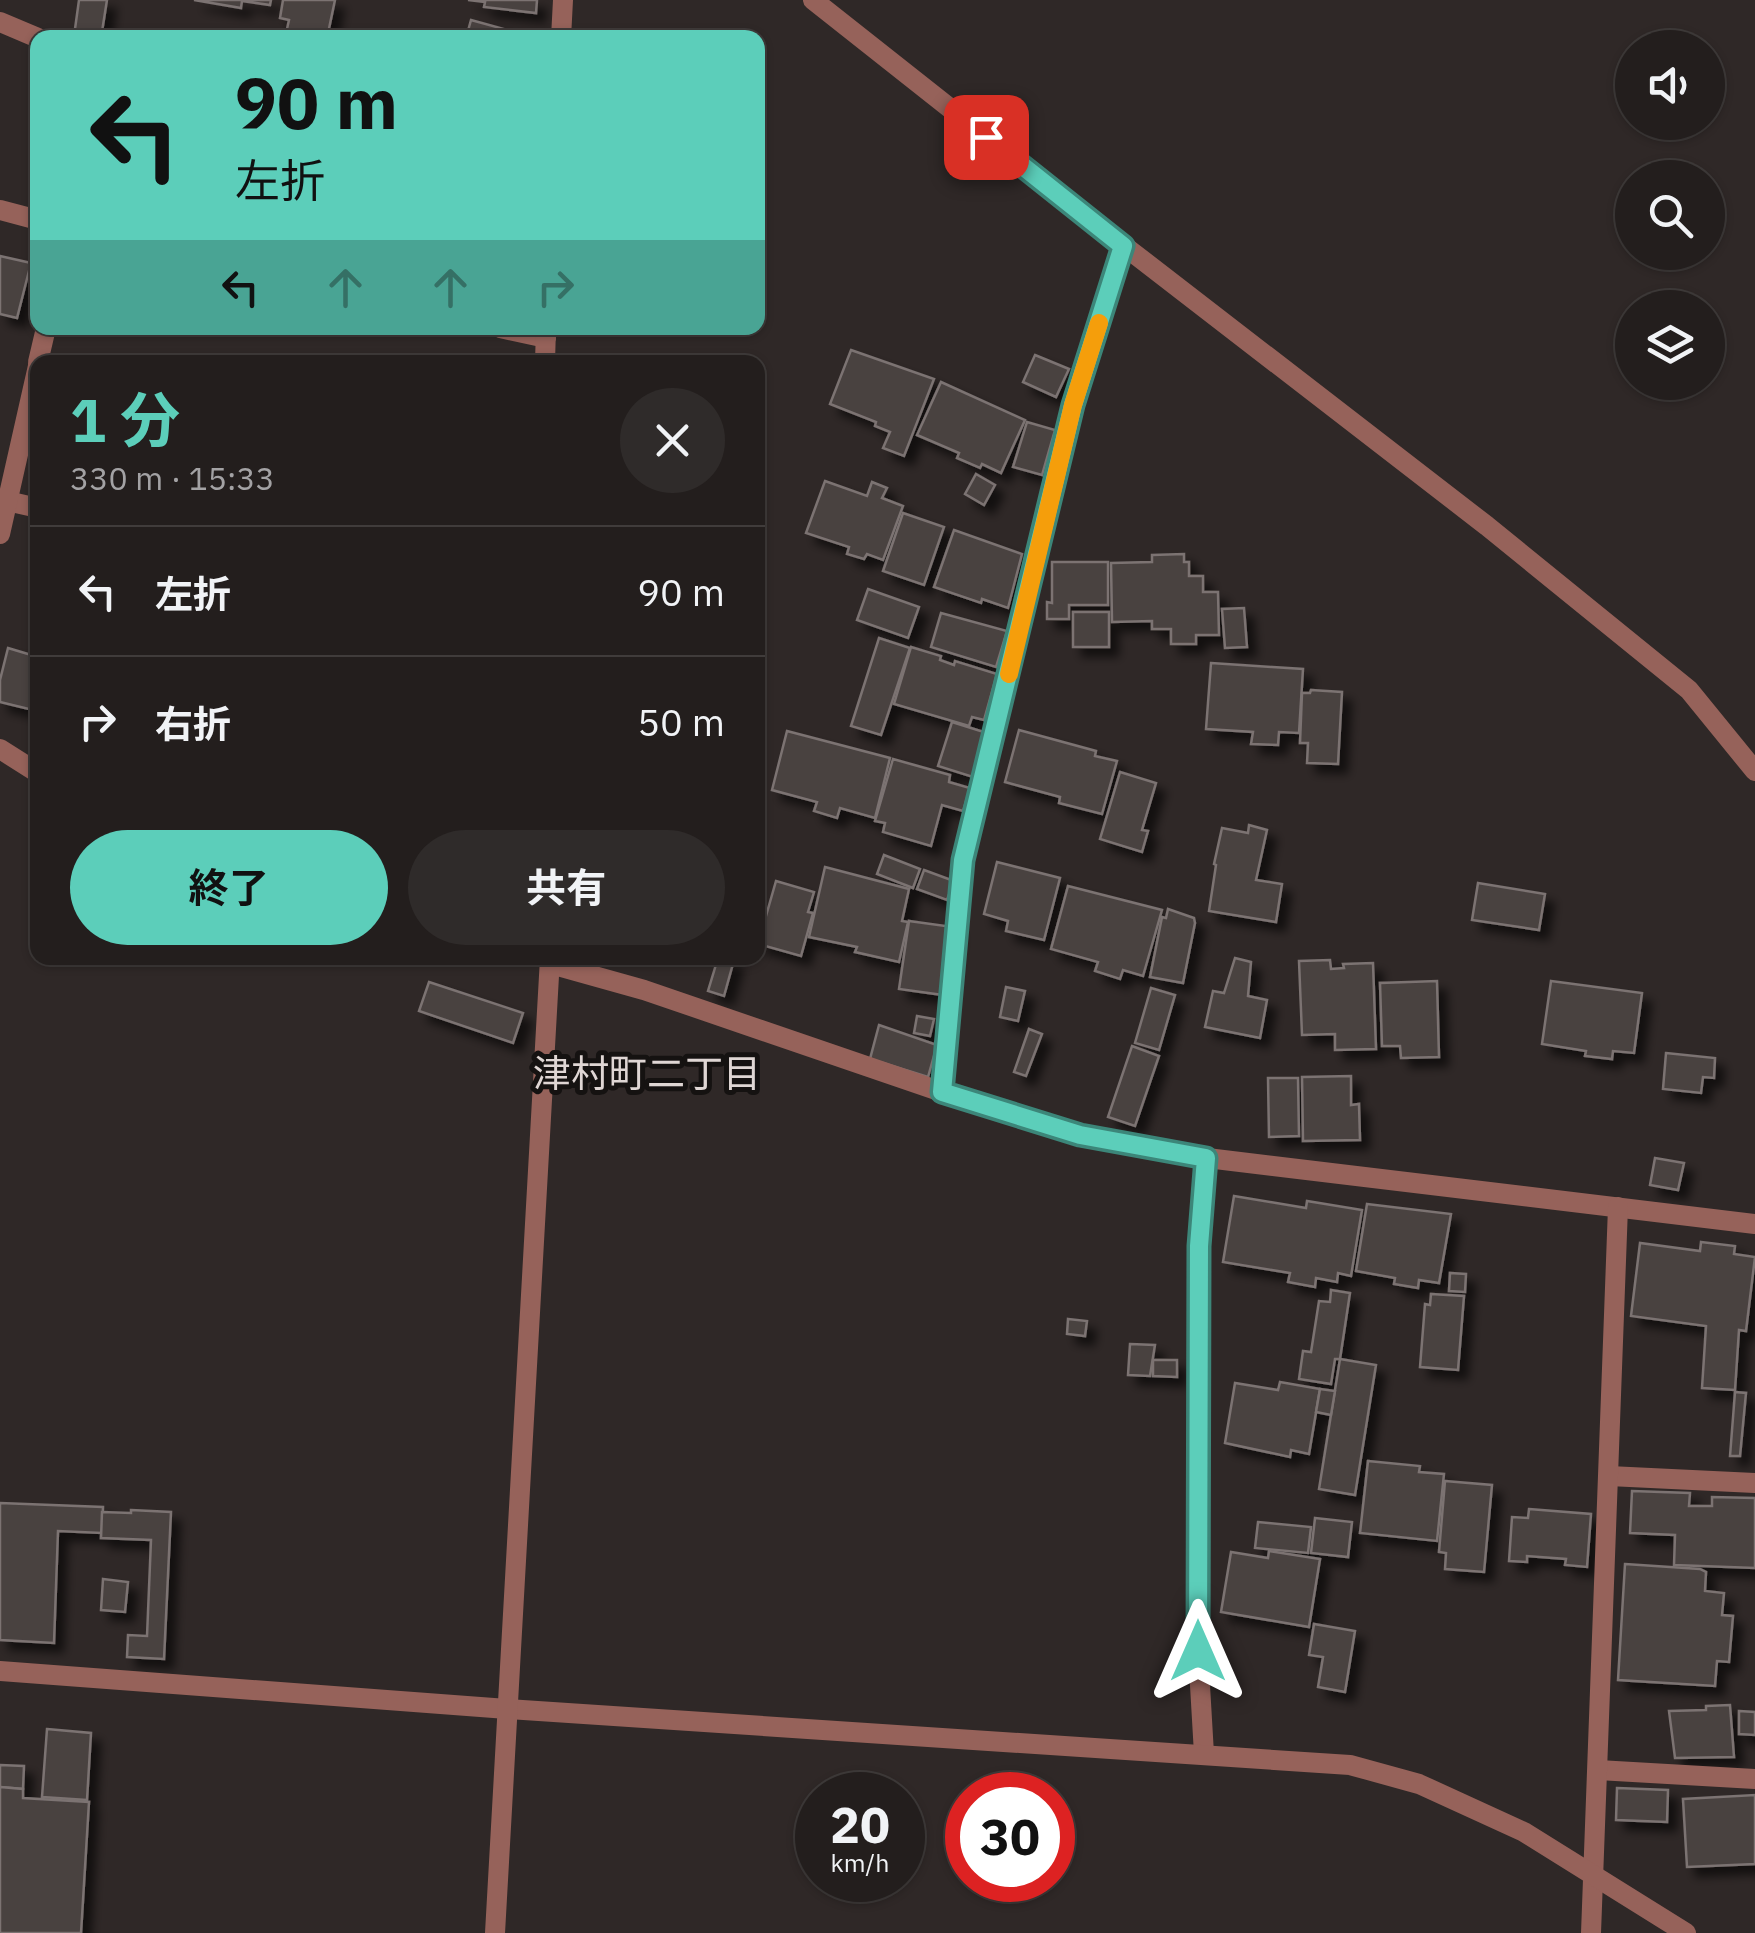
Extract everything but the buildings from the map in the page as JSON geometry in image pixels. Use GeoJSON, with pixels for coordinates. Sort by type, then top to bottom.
{"type":"FeatureCollection","features":[{"type":"Feature","properties":{"kind":"street"},"geometry":{"type":"LineString","coordinates":[[562,30],[564,0]]}},
{"type":"Feature","properties":{"kind":"street"},"geometry":{"type":"LineString","coordinates":[[813,0],[1690,690],[1755,771]]}},
{"type":"Feature","properties":{"kind":"street"},"geometry":{"type":"LineString","coordinates":[[0,22],[30,35]]}},
{"type":"Feature","properties":{"kind":"street"},"geometry":{"type":"LineString","coordinates":[[0,210],[30,218]]}},
{"type":"Feature","properties":{"kind":"street"},"geometry":{"type":"LineString","coordinates":[[942,1092],[963,860],[1073,405],[1123,246]]}},
{"type":"Feature","properties":{"kind":"street"},"geometry":{"type":"LineString","coordinates":[[0,534],[30,399]]}},
{"type":"Feature","properties":{"kind":"street"},"geometry":{"type":"LineString","coordinates":[[7,501],[30,506]]}},
{"type":"Feature","properties":{"kind":"street"},"geometry":{"type":"LineString","coordinates":[[0,749],[30,768]]}},
{"type":"Feature","properties":{"kind":"street"},"geometry":{"type":"LineString","coordinates":[[495,1933],[551,965]]}},
{"type":"Feature","properties":{"kind":"street"},"geometry":{"type":"LineString","coordinates":[[564,965],[1080,1135],[1206,1158],[1755,1224]]}},
{"type":"Feature","properties":{"kind":"street"},"geometry":{"type":"LineString","coordinates":[[1204,1754],[1198,1651],[1199,1285],[1206,1158]]}},
{"type":"Feature","properties":{"kind":"street"},"geometry":{"type":"LineString","coordinates":[[1591,1933],[1618,1207]]}},
{"type":"Feature","properties":{"kind":"street"},"geometry":{"type":"LineString","coordinates":[[1609,1476],[1755,1482]]}},
{"type":"Feature","properties":{"kind":"street"},"geometry":{"type":"LineString","coordinates":[[0,1671],[1350,1765],[1419,1784],[1524,1832],[1686,1933]]}},
{"type":"Feature","properties":{"kind":"street"},"geometry":{"type":"LineString","coordinates":[[1598,1770],[1755,1779]]}},
{"type":"Feature","properties":{"kind":"slow traffic"},"geometry":{"type":"LineString","coordinates":[[1009,674],[1073,405],[1099,323]]}},
{"type":"Feature","properties":{"kind":"district","name":"津村町二丁目"},"geometry":{"type":"Point","coordinates":[647,1072]}},
{"type":"Feature","properties":{"kind":"route"},"geometry":{"type":"LineString","coordinates":[[986,137],[1123,246],[1073,405],[963,860],[942,1092],[1080,1135],[1206,1158],[1199,1246],[1198,1651]]}}]}
